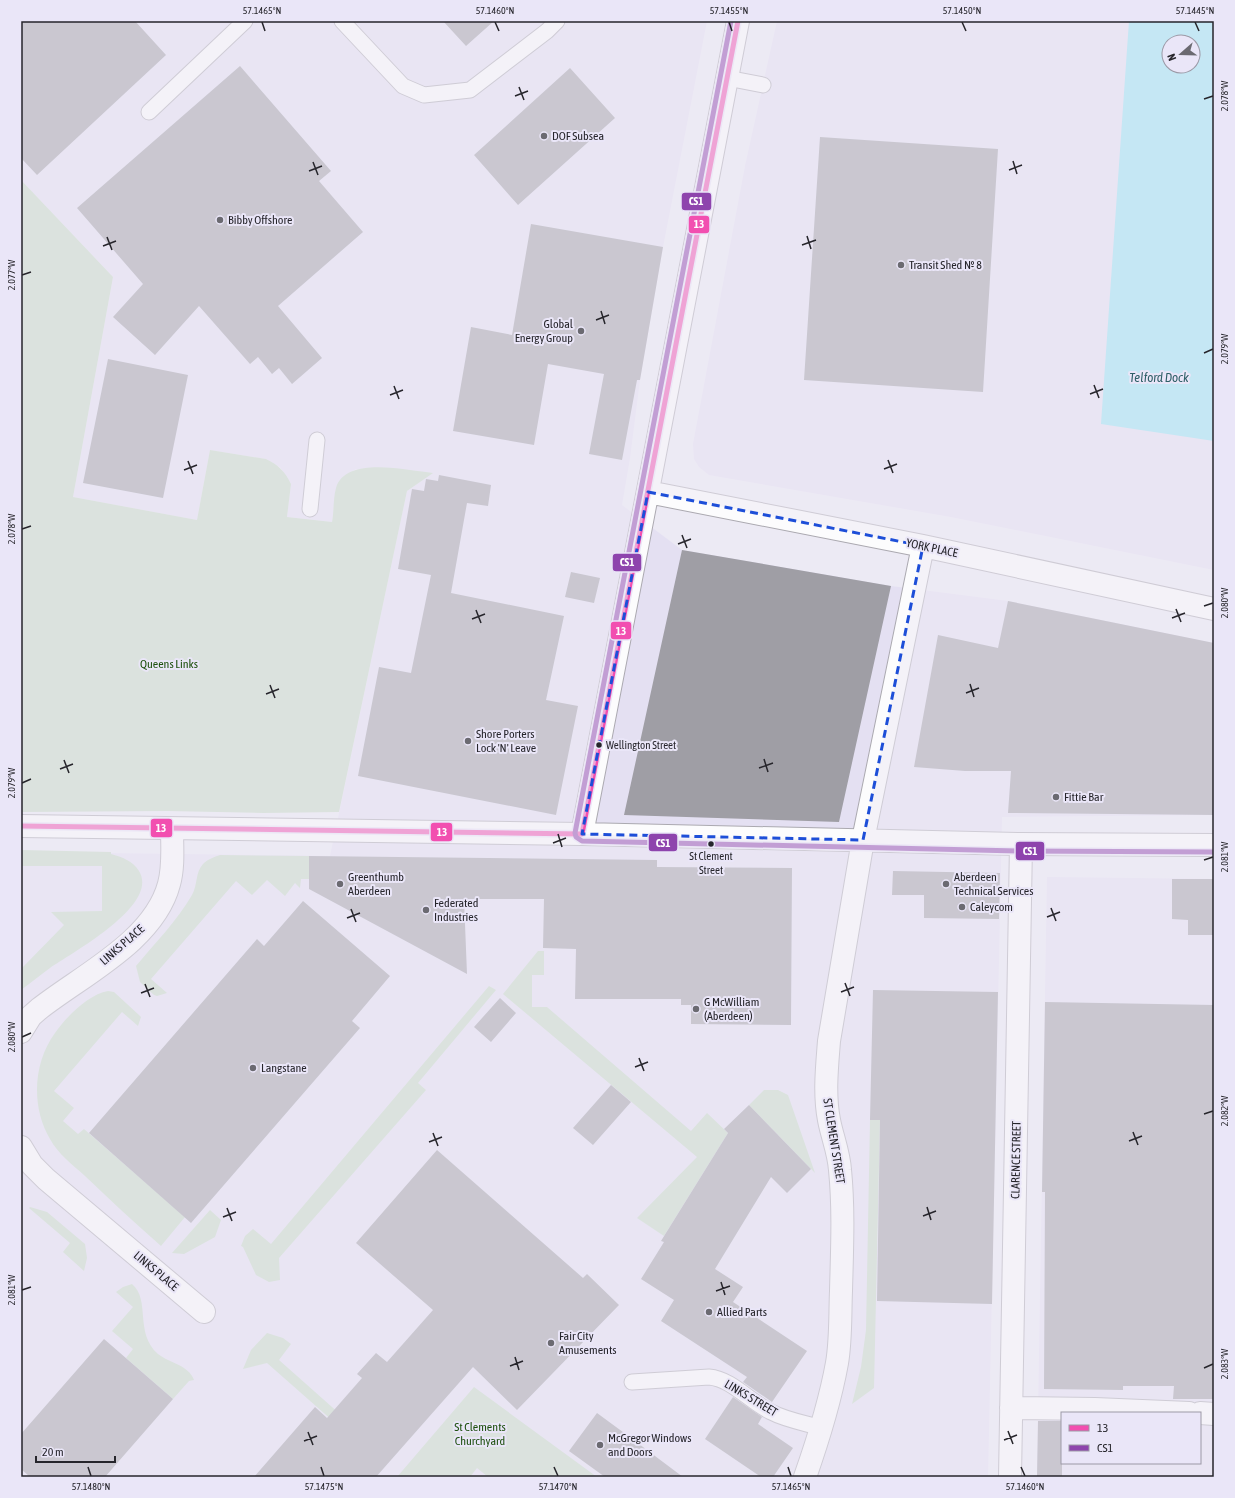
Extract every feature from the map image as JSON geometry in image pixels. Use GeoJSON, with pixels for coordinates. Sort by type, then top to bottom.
{"type":"FeatureCollection","features":[{"type":"Feature","properties":{"kind":"street"},"geometry":{"type":"LineString","coordinates":[[582,834],[738,21]]}},
{"type":"Feature","properties":{"kind":"street","name":"YORK PLACE"},"geometry":{"type":"LineString","coordinates":[[648,492],[923,546],[1214,609]]}},
{"type":"Feature","properties":{"kind":"street","name":"ST CLEMENT STREET"},"geometry":{"type":"LineString","coordinates":[[805,1477],[822,1428],[838,1355],[842,1257],[842,1213],[840,1170],[827,1111],[826,1073],[829,1041],[863,840],[923,546]]}},
{"type":"Feature","properties":{"kind":"street"},"geometry":{"type":"LineString","coordinates":[[21,826],[582,834],[1021,844],[1214,845]]}},
{"type":"Feature","properties":{"kind":"street","name":"LINKS PLACE"},"geometry":{"type":"LineString","coordinates":[[21,1032],[31,1016],[38,1009],[113,956],[138,935],[150,920],[164,899],[170,883],[172,865],[172,828]]}},
{"type":"Feature","properties":{"kind":"street","name":"CLARENCE STREET"},"geometry":{"type":"LineString","coordinates":[[1010,1477],[1021,844]]}},
{"type":"Feature","properties":{"kind":"street","name":"LINKS PLACE"},"geometry":{"type":"LineString","coordinates":[[21,1147],[32,1165],[46,1179],[204,1312]]}},
{"type":"Feature","properties":{"kind":"street"},"geometry":{"type":"LineString","coordinates":[[1011,1408],[1166,1412]]}},
{"type":"Feature","properties":{"kind":"street"},"geometry":{"type":"LineString","coordinates":[[1201,1413],[1214,1414]]}},
{"type":"Feature","properties":{"kind":"lane"},"geometry":{"type":"LineString","coordinates":[[148,112],[245,21]]}},
{"type":"Feature","properties":{"kind":"lane"},"geometry":{"type":"LineString","coordinates":[[342,21],[403,86],[424,95],[470,90],[547,31],[557,21]]}},
{"type":"Feature","properties":{"kind":"lane"},"geometry":{"type":"LineString","coordinates":[[727,78],[763,85]]}},
{"type":"Feature","properties":{"kind":"lane"},"geometry":{"type":"LineString","coordinates":[[310,509],[317,440]]}},
{"type":"Feature","properties":{"kind":"lane","name":"LINKS STREET"},"geometry":{"type":"LineString","coordinates":[[632,1382],[708,1377],[718,1378],[771,1412],[822,1428]]}},
{"type":"Feature","properties":{"kind":"highlighted area"},"geometry":{"type":"Polygon","coordinates":[[[648,492],[923,546],[863,840],[582,834],[648,492]]]}},
{"type":"Feature","properties":{"kind":"shaded area"},"geometry":{"type":"Polygon","coordinates":[[[21,21],[707,21],[663,247],[640,380],[630,458],[622,505],[682,550],[891,586],[1008,601],[1214,643],[1214,815],[1002,817],[988,1477],[21,1477],[21,852],[330,856],[407,491],[432,473],[382,468],[356,469],[349,473],[336,489],[332,522],[287,517],[291,483],[280,467],[266,459],[210,450],[197,520],[73,497],[113,277],[21,180],[21,21]]]}},
{"type":"Feature","properties":{"kind":"shaded area"},"geometry":{"type":"Polygon","coordinates":[[[777,21],[1214,21],[1214,570],[951,517],[709,475],[699,467],[694,459],[693,444],[745,166],[777,21]]]}},
{"type":"Feature","properties":{"kind":"shaded area"},"geometry":{"type":"Polygon","coordinates":[[[1047,877],[1214,879],[1214,1477],[1037,1477],[1047,877]]]}},
{"type":"Feature","properties":{"kind":"green space","name":"Queens Links"},"geometry":{"type":"Polygon","coordinates":[[[21,180],[113,277],[73,497],[197,520],[210,450],[266,459],[270,461],[284,472],[291,484],[287,517],[332,522],[336,488],[342,478],[352,471],[364,468],[379,467],[433,473],[407,491],[339,812],[21,812],[21,180]]]}},
{"type":"Feature","properties":{"kind":"green space"},"geometry":{"type":"Polygon","coordinates":[[[21,850],[111,852],[111,854],[127,860],[137,868],[142,884],[137,898],[126,912],[111,926],[21,990],[21,969],[64,925],[51,912],[102,911],[102,866],[21,866],[21,850]]]}},
{"type":"Feature","properties":{"kind":"green space"},"geometry":{"type":"Polygon","coordinates":[[[220,855],[309,856],[309,879],[301,879],[300,888],[295,883],[285,896],[267,880],[252,895],[236,881],[151,979],[167,993],[157,996],[154,995],[140,982],[136,966],[173,923],[186,905],[194,891],[200,867],[209,859],[220,855]]]}},
{"type":"Feature","properties":{"kind":"green space"},"geometry":{"type":"Polygon","coordinates":[[[538,951],[544,951],[544,975],[532,975],[532,1007],[547,1007],[691,1131],[707,1113],[728,1133],[664,1236],[637,1218],[697,1157],[503,994],[538,951]]]}},
{"type":"Feature","properties":{"kind":"green space"},"geometry":{"type":"Polygon","coordinates":[[[489,986],[496,990],[418,1083],[426,1090],[279,1258],[280,1280],[269,1282],[256,1275],[243,1247],[241,1246],[245,1236],[253,1229],[271,1244],[489,986]]]}},
{"type":"Feature","properties":{"kind":"green space"},"geometry":{"type":"Polygon","coordinates":[[[108,991],[114,992],[141,1017],[138,1026],[122,1012],[54,1091],[74,1108],[63,1121],[78,1134],[84,1129],[185,1217],[161,1246],[61,1154],[53,1144],[44,1126],[37,1099],[37,1085],[42,1058],[55,1033],[78,1007],[93,997],[108,991]]]}},
{"type":"Feature","properties":{"kind":"green space"},"geometry":{"type":"Polygon","coordinates":[[[764,1090],[778,1090],[788,1095],[815,1173],[749,1105],[764,1090]]]}},
{"type":"Feature","properties":{"kind":"green space"},"geometry":{"type":"Polygon","coordinates":[[[870,1120],[880,1120],[874,1388],[852,1404],[861,1367],[866,1330],[870,1120]]]}},
{"type":"Feature","properties":{"kind":"green space"},"geometry":{"type":"Polygon","coordinates":[[[29,1208],[47,1212],[85,1244],[87,1258],[84,1271],[63,1252],[70,1243],[29,1208]]]}},
{"type":"Feature","properties":{"kind":"green space"},"geometry":{"type":"Polygon","coordinates":[[[210,1210],[221,1220],[215,1237],[184,1254],[172,1253],[210,1210]]]}},
{"type":"Feature","properties":{"kind":"green space"},"geometry":{"type":"Polygon","coordinates":[[[132,1284],[138,1291],[141,1299],[144,1327],[146,1336],[151,1346],[162,1357],[188,1371],[194,1380],[189,1381],[173,1399],[126,1358],[133,1349],[112,1331],[133,1307],[116,1292],[123,1287],[132,1284]]]}},
{"type":"Feature","properties":{"kind":"green space"},"geometry":{"type":"Polygon","coordinates":[[[267,1333],[283,1338],[291,1344],[279,1360],[341,1415],[334,1422],[267,1363],[243,1369],[251,1350],[267,1333]]]}},
{"type":"Feature","properties":{"kind":"green space","name":"St Clements Churchyard"},"geometry":{"type":"Polygon","coordinates":[[[474,1387],[597,1477],[488,1477],[477,1468],[470,1477],[397,1477],[474,1387]]]}},
{"type":"Feature","properties":{"kind":"water","name":"Telford Dock"},"geometry":{"type":"Polygon","coordinates":[[[1129,21],[1214,21],[1214,441],[1101,424],[1129,21]]]}},
{"type":"Feature","properties":{"kind":"building"},"geometry":{"type":"Polygon","coordinates":[[[21,21],[135,21],[166,55],[37,175],[21,158],[21,21]]]}},
{"type":"Feature","properties":{"kind":"building"},"geometry":{"type":"Polygon","coordinates":[[[443,21],[494,21],[466,46],[443,21]]]}},
{"type":"Feature","properties":{"kind":"building","name":"Bibby Offshore"},"geometry":{"type":"Polygon","coordinates":[[[240,66],[331,171],[319,181],[363,232],[278,306],[322,358],[292,384],[279,368],[272,374],[258,357],[250,364],[199,306],[155,355],[113,317],[143,284],[77,208],[240,66]]]}},
{"type":"Feature","properties":{"kind":"building","name":"DOF Subsea"},"geometry":{"type":"Polygon","coordinates":[[[570,68],[615,118],[518,205],[474,155],[570,68]]]}},
{"type":"Feature","properties":{"kind":"building","name":"Transit Shed № 8"},"geometry":{"type":"Polygon","coordinates":[[[820,137],[998,149],[983,392],[804,380],[820,137]]]}},
{"type":"Feature","properties":{"kind":"building","name":"Global Energy Group"},"geometry":{"type":"Polygon","coordinates":[[[531,224],[663,247],[640,380],[637,380],[622,460],[589,454],[604,374],[548,364],[534,445],[453,431],[471,327],[512,335],[531,224]]]}},
{"type":"Feature","properties":{"kind":"building"},"geometry":{"type":"Polygon","coordinates":[[[108,359],[188,375],[163,498],[83,483],[108,359]]]}},
{"type":"Feature","properties":{"kind":"building"},"geometry":{"type":"Polygon","coordinates":[[[439,475],[491,485],[488,506],[467,503],[451,593],[564,616],[546,700],[578,706],[556,815],[358,776],[379,667],[411,673],[431,575],[398,569],[412,489],[424,491],[426,479],[438,481],[439,475]]]}},
{"type":"Feature","properties":{"kind":"building"},"geometry":{"type":"Polygon","coordinates":[[[682,550],[891,586],[839,822],[624,815],[682,550]]]}},
{"type":"Feature","properties":{"kind":"building"},"geometry":{"type":"Polygon","coordinates":[[[571,572],[600,578],[594,603],[565,597],[571,572]]]}},
{"type":"Feature","properties":{"kind":"building"},"geometry":{"type":"Polygon","coordinates":[[[1008,601],[1214,643],[1214,815],[1008,813],[1011,771],[965,771],[914,767],[938,635],[998,648],[1008,601]]]}},
{"type":"Feature","properties":{"kind":"building"},"geometry":{"type":"Polygon","coordinates":[[[309,856],[657,860],[657,867],[792,868],[791,1025],[691,1024],[691,1005],[681,1005],[681,999],[575,999],[576,949],[543,948],[544,899],[464,899],[467,974],[309,889],[309,856]]]}},
{"type":"Feature","properties":{"kind":"building"},"geometry":{"type":"Polygon","coordinates":[[[893,871],[1000,873],[999,919],[924,918],[924,895],[892,895],[893,871]]]}},
{"type":"Feature","properties":{"kind":"building"},"geometry":{"type":"Polygon","coordinates":[[[1172,879],[1214,879],[1214,935],[1188,935],[1188,920],[1172,919],[1172,879]]]}},
{"type":"Feature","properties":{"kind":"building"},"geometry":{"type":"Polygon","coordinates":[[[303,901],[390,976],[352,1021],[360,1028],[191,1223],[89,1133],[257,939],[264,946],[303,901]]]}},
{"type":"Feature","properties":{"kind":"building"},"geometry":{"type":"Polygon","coordinates":[[[873,990],[998,992],[992,1304],[877,1301],[880,1120],[870,1120],[873,990]]]}},
{"type":"Feature","properties":{"kind":"building"},"geometry":{"type":"Polygon","coordinates":[[[500,998],[516,1013],[491,1042],[474,1027],[500,998]]]}},
{"type":"Feature","properties":{"kind":"building"},"geometry":{"type":"Polygon","coordinates":[[[1045,1002],[1214,1005],[1214,1399],[1173,1399],[1174,1386],[1123,1386],[1123,1390],[1044,1389],[1045,1192],[1042,1192],[1045,1002]]]}},
{"type":"Feature","properties":{"kind":"building"},"geometry":{"type":"Polygon","coordinates":[[[611,1085],[631,1102],[593,1145],[573,1128],[611,1085]]]}},
{"type":"Feature","properties":{"kind":"building"},"geometry":{"type":"Polygon","coordinates":[[[749,1105],[811,1169],[787,1193],[771,1177],[715,1269],[743,1287],[733,1302],[807,1351],[772,1402],[743,1382],[747,1377],[661,1321],[674,1300],[641,1279],[664,1242],[661,1241],[728,1133],[724,1129],[749,1105]]]}},
{"type":"Feature","properties":{"kind":"building"},"geometry":{"type":"Polygon","coordinates":[[[437,1150],[583,1278],[587,1274],[619,1305],[517,1410],[473,1367],[376,1477],[254,1477],[315,1407],[327,1418],[362,1378],[357,1374],[376,1353],[387,1362],[433,1310],[356,1243],[437,1150]]]}},
{"type":"Feature","properties":{"kind":"building"},"geometry":{"type":"Polygon","coordinates":[[[104,1339],[173,1399],[105,1477],[30,1477],[21,1469],[21,1434],[104,1339]]]}},
{"type":"Feature","properties":{"kind":"building"},"geometry":{"type":"Polygon","coordinates":[[[733,1397],[762,1417],[758,1424],[793,1448],[773,1477],[761,1477],[705,1439],[733,1397]]]}},
{"type":"Feature","properties":{"kind":"building"},"geometry":{"type":"Polygon","coordinates":[[[597,1413],[683,1477],[605,1477],[569,1451],[597,1413]]]}},
{"type":"Feature","properties":{"kind":"building"},"geometry":{"type":"Polygon","coordinates":[[[1038,1421],[1061,1421],[1062,1477],[1037,1477],[1038,1421]]]}},
{"type":"Feature","properties":{"kind":"transit line","name":"CS1"},"geometry":{"type":"LineString","coordinates":[[731,21],[575,833],[576,837],[582,841],[1021,851],[1214,852]]}},
{"type":"Feature","properties":{"kind":"transit line","name":"13"},"geometry":{"type":"LineString","coordinates":[[582,834],[738,21]]}},
{"type":"Feature","properties":{"kind":"transit line","name":"13"},"geometry":{"type":"LineString","coordinates":[[21,826],[582,834]]}},
{"type":"Feature","properties":{"kind":"place","name":"DOF Subsea"},"geometry":{"type":"Point","coordinates":[544,136]}},
{"type":"Feature","properties":{"kind":"place","name":"Bibby Offshore"},"geometry":{"type":"Point","coordinates":[220,220]}},
{"type":"Feature","properties":{"kind":"place","name":"Transit Shed № 8"},"geometry":{"type":"Point","coordinates":[901,265]}},
{"type":"Feature","properties":{"kind":"place","name":"Global Energy Group"},"geometry":{"type":"Point","coordinates":[581,331]}},
{"type":"Feature","properties":{"kind":"place","name":"Shore Porters Lock 'N' Leave"},"geometry":{"type":"Point","coordinates":[468,741]}},
{"type":"Feature","properties":{"kind":"place","name":"Wellington Street"},"geometry":{"type":"Point","coordinates":[599,745]}},
{"type":"Feature","properties":{"kind":"place","name":"Fittie Bar"},"geometry":{"type":"Point","coordinates":[1056,797]}},
{"type":"Feature","properties":{"kind":"place","name":"St Clement Street"},"geometry":{"type":"Point","coordinates":[711,844]}},
{"type":"Feature","properties":{"kind":"place","name":"Greenthumb Aberdeen"},"geometry":{"type":"Point","coordinates":[340,884]}},
{"type":"Feature","properties":{"kind":"place","name":"Aberdeen Technical Services"},"geometry":{"type":"Point","coordinates":[946,884]}},
{"type":"Feature","properties":{"kind":"place","name":"Caleycom"},"geometry":{"type":"Point","coordinates":[962,907]}},
{"type":"Feature","properties":{"kind":"place","name":"Federated Industries"},"geometry":{"type":"Point","coordinates":[426,910]}},
{"type":"Feature","properties":{"kind":"place","name":"G McWilliam (Aberdeen)"},"geometry":{"type":"Point","coordinates":[696,1009]}},
{"type":"Feature","properties":{"kind":"place","name":"Langstane"},"geometry":{"type":"Point","coordinates":[253,1068]}},
{"type":"Feature","properties":{"kind":"place","name":"Allied Parts"},"geometry":{"type":"Point","coordinates":[709,1312]}},
{"type":"Feature","properties":{"kind":"place","name":"Fair City Amusements"},"geometry":{"type":"Point","coordinates":[551,1343]}},
{"type":"Feature","properties":{"kind":"place","name":"McGregor Windows and Doors"},"geometry":{"type":"Point","coordinates":[600,1445]}}]}
